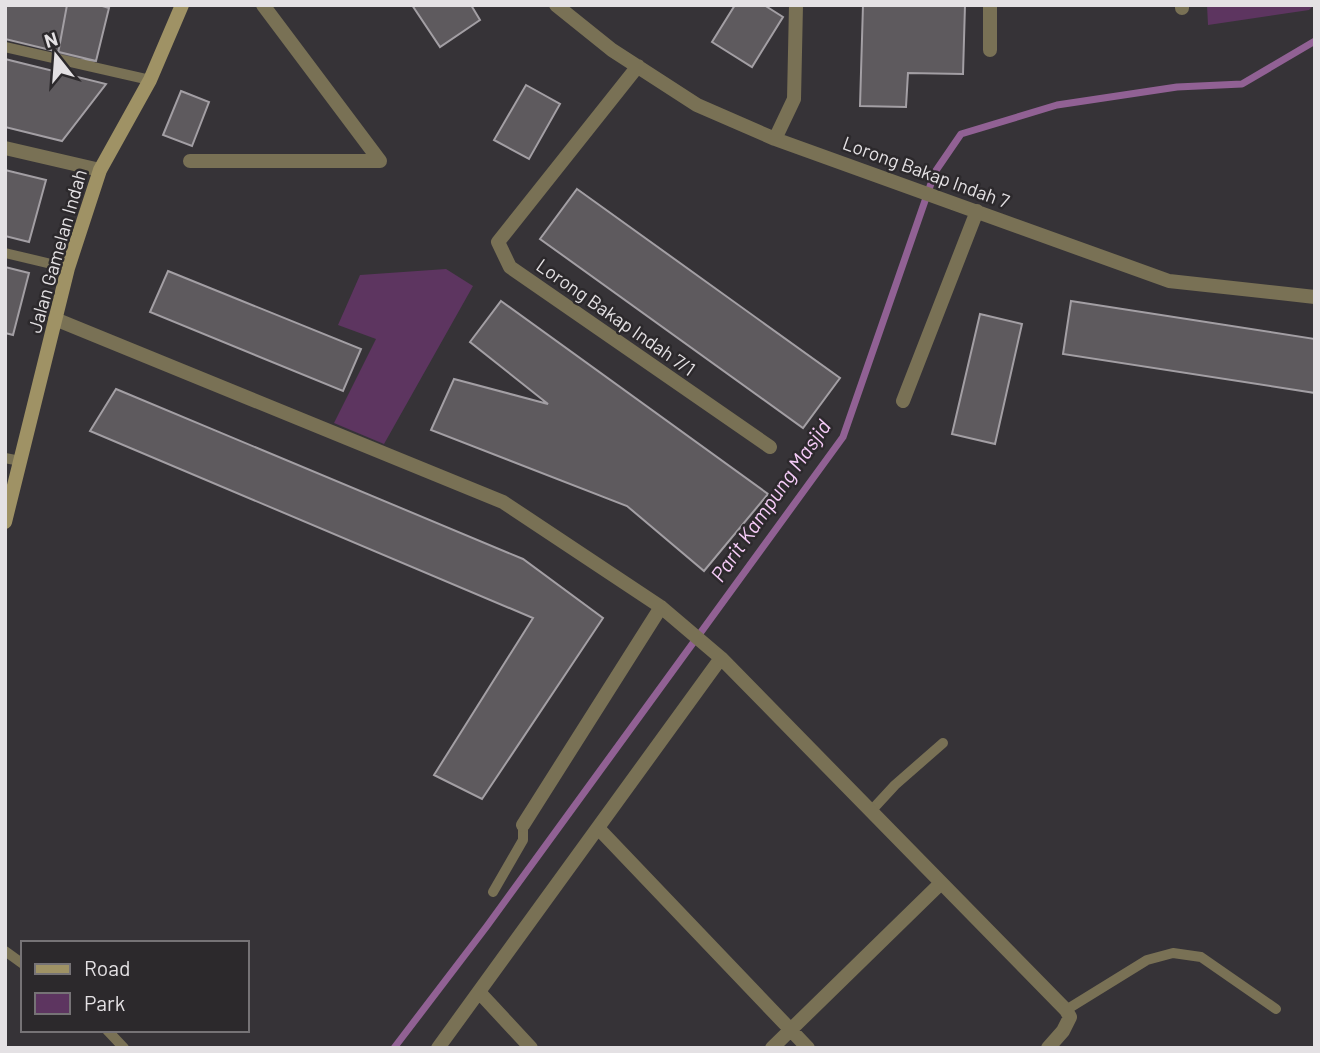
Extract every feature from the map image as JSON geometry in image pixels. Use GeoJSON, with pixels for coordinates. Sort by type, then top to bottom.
{"type":"FeatureCollection","features":[{"type":"Feature","properties":{"kind":"street","name":"Jalan Gamelan Indah"},"geometry":{"type":"LineString","coordinates":[[5,522],[13,460],[68,268],[100,170],[150,80],[182,5]]}},
{"type":"Feature","properties":{"kind":"street"},"geometry":{"type":"LineString","coordinates":[[190,161],[380,160],[262,5]]}},
{"type":"Feature","properties":{"kind":"street","name":"Lorong Bakap Indah 7"},"geometry":{"type":"LineString","coordinates":[[556,5],[612,50],[697,105],[775,139],[1169,281],[1315,297]]}},
{"type":"Feature","properties":{"kind":"street"},"geometry":{"type":"LineString","coordinates":[[775,139],[794,99],[796,5]]}},
{"type":"Feature","properties":{"kind":"street"},"geometry":{"type":"LineString","coordinates":[[989,5],[990,50]]}},
{"type":"Feature","properties":{"kind":"street","name":"Lorong Bakap Indah 7/1"},"geometry":{"type":"LineString","coordinates":[[638,66],[498,242],[510,268],[769,447]]}},
{"type":"Feature","properties":{"kind":"street"},"geometry":{"type":"LineString","coordinates":[[5,148],[100,170]]}},
{"type":"Feature","properties":{"kind":"street"},"geometry":{"type":"LineString","coordinates":[[904,401],[977,211]]}},
{"type":"Feature","properties":{"kind":"street"},"geometry":{"type":"LineString","coordinates":[[55,319],[503,502],[661,607],[721,658],[1066,1010],[1070,1017],[1067,1025],[1048,1048]]}},
{"type":"Feature","properties":{"kind":"street"},"geometry":{"type":"LineString","coordinates":[[523,825],[661,607]]}},
{"type":"Feature","properties":{"kind":"street"},"geometry":{"type":"LineString","coordinates":[[438,1048],[721,658]]}},
{"type":"Feature","properties":{"kind":"street"},"geometry":{"type":"LineString","coordinates":[[598,828],[808,1048]]}},
{"type":"Feature","properties":{"kind":"street"},"geometry":{"type":"LineString","coordinates":[[772,1048],[942,884]]}},
{"type":"Feature","properties":{"kind":"street"},"geometry":{"type":"LineString","coordinates":[[479,992],[531,1048]]}},
{"type":"Feature","properties":{"kind":"lane"},"geometry":{"type":"LineString","coordinates":[[5,47],[150,80]]}},
{"type":"Feature","properties":{"kind":"lane"},"geometry":{"type":"LineString","coordinates":[[5,253],[68,268]]}},
{"type":"Feature","properties":{"kind":"lane"},"geometry":{"type":"LineString","coordinates":[[871,811],[895,785],[943,743]]}},
{"type":"Feature","properties":{"kind":"lane"},"geometry":{"type":"LineString","coordinates":[[493,892],[523,840],[523,825]]}},
{"type":"Feature","properties":{"kind":"lane"},"geometry":{"type":"LineString","coordinates":[[5,951],[21,963]]}},
{"type":"Feature","properties":{"kind":"lane"},"geometry":{"type":"LineString","coordinates":[[1066,1010],[1147,960],[1173,953],[1201,957],[1276,1009]]}},
{"type":"Feature","properties":{"kind":"lane"},"geometry":{"type":"LineString","coordinates":[[109,1032],[124,1048]]}},
{"type":"Feature","properties":{"kind":"green space"},"geometry":{"type":"Polygon","coordinates":[[[1207,5],[1314,5],[1309,10],[1208,25],[1207,5]]]}},
{"type":"Feature","properties":{"kind":"green space"},"geometry":{"type":"Polygon","coordinates":[[[446,269],[473,286],[384,444],[334,423],[376,339],[338,325],[360,275],[446,269]]]}},
{"type":"Feature","properties":{"kind":"building"},"geometry":{"type":"Polygon","coordinates":[[[5,5],[99,5],[109,8],[96,61],[5,39],[5,5]]]}},
{"type":"Feature","properties":{"kind":"building"},"geometry":{"type":"Polygon","coordinates":[[[67,5],[99,5],[109,8],[96,61],[57,59],[67,5]]]}},
{"type":"Feature","properties":{"kind":"building"},"geometry":{"type":"Polygon","coordinates":[[[412,5],[471,5],[480,20],[440,47],[412,5]]]}},
{"type":"Feature","properties":{"kind":"building"},"geometry":{"type":"Polygon","coordinates":[[[735,5],[764,5],[783,17],[752,67],[712,42],[735,5]]]}},
{"type":"Feature","properties":{"kind":"building"},"geometry":{"type":"Polygon","coordinates":[[[863,5],[965,5],[963,74],[908,73],[906,107],[860,106],[863,5]]]}},
{"type":"Feature","properties":{"kind":"building"},"geometry":{"type":"Polygon","coordinates":[[[5,59],[106,84],[62,141],[5,127],[5,59]]]}},
{"type":"Feature","properties":{"kind":"building"},"geometry":{"type":"Polygon","coordinates":[[[526,85],[560,104],[529,159],[494,140],[526,85]]]}},
{"type":"Feature","properties":{"kind":"building"},"geometry":{"type":"Polygon","coordinates":[[[181,91],[209,102],[192,146],[163,135],[181,91]]]}},
{"type":"Feature","properties":{"kind":"building"},"geometry":{"type":"Polygon","coordinates":[[[5,170],[46,180],[29,242],[5,236],[5,170]]]}},
{"type":"Feature","properties":{"kind":"building"},"geometry":{"type":"Polygon","coordinates":[[[577,189],[840,378],[803,428],[540,239],[577,189]]]}},
{"type":"Feature","properties":{"kind":"building"},"geometry":{"type":"Polygon","coordinates":[[[5,267],[29,273],[13,335],[5,333],[5,267]]]}},
{"type":"Feature","properties":{"kind":"building"},"geometry":{"type":"Polygon","coordinates":[[[168,271],[361,349],[343,391],[150,312],[168,271]]]}},
{"type":"Feature","properties":{"kind":"building"},"geometry":{"type":"Polygon","coordinates":[[[501,301],[768,494],[704,571],[627,506],[431,430],[454,379],[548,404],[470,342],[501,301]]]}},
{"type":"Feature","properties":{"kind":"building"},"geometry":{"type":"Polygon","coordinates":[[[1071,301],[1315,339],[1315,393],[1063,354],[1071,301]]]}},
{"type":"Feature","properties":{"kind":"building"},"geometry":{"type":"Polygon","coordinates":[[[980,314],[1022,324],[995,444],[952,434],[980,314]]]}},
{"type":"Feature","properties":{"kind":"building"},"geometry":{"type":"Polygon","coordinates":[[[116,389],[523,559],[603,618],[482,799],[434,775],[533,618],[90,431],[116,389]]]}},
{"type":"Feature","properties":{"kind":"waterway","name":"Parit Kampung Masjid"},"geometry":{"type":"LineString","coordinates":[[394,1048],[487,926],[843,437],[935,172],[961,134],[1057,105],[1177,87],[1242,84],[1315,41]]}}]}
